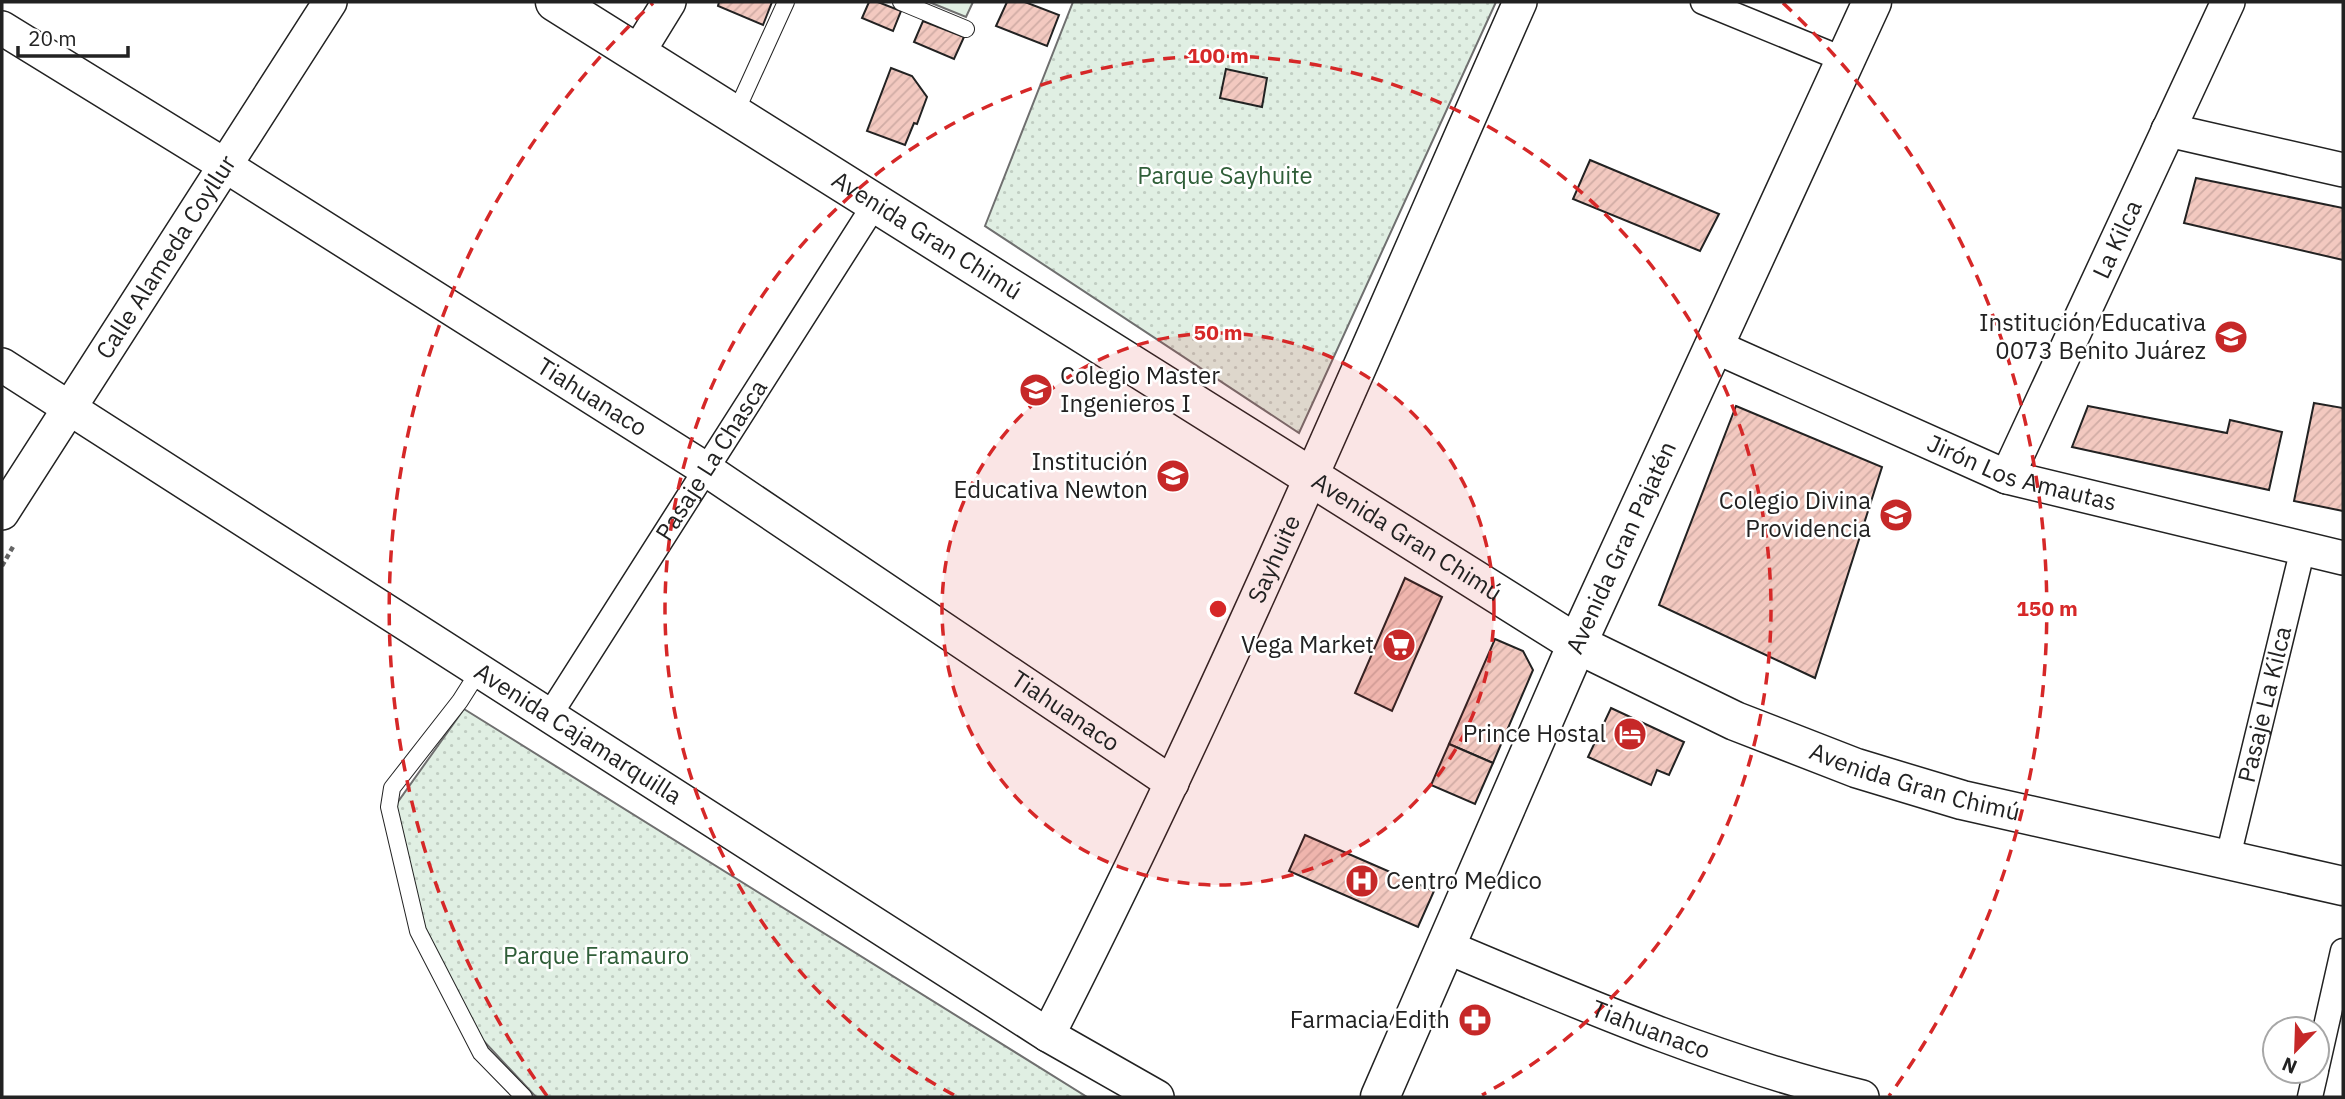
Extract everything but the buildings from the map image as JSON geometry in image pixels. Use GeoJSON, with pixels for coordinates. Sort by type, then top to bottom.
{"type":"FeatureCollection","features":[{"type":"Feature","properties":{"kind":"street","name":"Calle Alameda Coyllur"},"geometry":{"type":"LineString","coordinates":[[2,513],[330,2]]}},
{"type":"Feature","properties":{"kind":"street","name":"Avenida Gran Chimú"},"geometry":{"type":"LineString","coordinates":[[555,2],[1577,644],[1735,721],[1856,768],[1962,800],[2343,886]]}},
{"type":"Feature","properties":{"kind":"street"},"geometry":{"type":"LineString","coordinates":[[637,54],[669,2]]}},
{"type":"Feature","properties":{"kind":"street","name":"Sayhuite"},"geometry":{"type":"LineString","coordinates":[[1048,1035],[1172,783],[1311,477],[1520,2]]}},
{"type":"Feature","properties":{"kind":"street"},"geometry":{"type":"LineString","coordinates":[[1703,2],[1845,60]]}},
{"type":"Feature","properties":{"kind":"street","name":"Avenida Gran Pajatén"},"geometry":{"type":"LineString","coordinates":[[1380,1097],[1577,644],[1872,2]]}},
{"type":"Feature","properties":{"kind":"street","name":"La Kilca"},"geometry":{"type":"LineString","coordinates":[[2007,477],[2228,2]]}},
{"type":"Feature","properties":{"kind":"street","name":"Tiahuanaco"},"geometry":{"type":"LineString","coordinates":[[2,29],[226,166],[707,470],[1172,783]]}},
{"type":"Feature","properties":{"kind":"street"},"geometry":{"type":"LineString","coordinates":[[2168,130],[2343,170]]}},
{"type":"Feature","properties":{"kind":"street","name":"Pasaje La Chasca"},"geometry":{"type":"LineString","coordinates":[[549,716],[875,204]]}},
{"type":"Feature","properties":{"kind":"street","name":"Jirón Los Amautas"},"geometry":{"type":"LineString","coordinates":[[1714,346],[2007,477],[2343,558]]}},
{"type":"Feature","properties":{"kind":"street","name":"Avenida Cajamarquilla"},"geometry":{"type":"LineString","coordinates":[[2,365],[1048,1035],[1157,1097]]}},
{"type":"Feature","properties":{"kind":"street","name":"Pasaje La Kilca"},"geometry":{"type":"LineString","coordinates":[[2227,861],[2303,548]]}},
{"type":"Feature","properties":{"kind":"street","name":"Tiahuanaco"},"geometry":{"type":"LineString","coordinates":[[1447,947],[1568,998],[1720,1055],[1862,1097]]}},
{"type":"Feature","properties":{"kind":"street"},"geometry":{"type":"LineString","coordinates":[[2329,1015],[2343,951]]}},
{"type":"Feature","properties":{"kind":"lane"},"geometry":{"type":"LineString","coordinates":[[734,115],[786,2]]}},
{"type":"Feature","properties":{"kind":"lane"},"geometry":{"type":"LineString","coordinates":[[901,2],[966,29]]}},
{"type":"Feature","properties":{"kind":"lane"},"geometry":{"type":"LineString","coordinates":[[479,671],[460,701],[391,788],[389,807],[418,932],[481,1053],[524,1097]]}},
{"type":"Feature","properties":{"kind":"green space"},"geometry":{"type":"Polygon","coordinates":[[[929,2],[973,2],[966,17],[929,2]]]}},
{"type":"Feature","properties":{"kind":"green space","name":"Parque Sayhuite"},"geometry":{"type":"Polygon","coordinates":[[[1073,2],[1496,2],[1299,433],[985,226],[1073,2]]]}},
{"type":"Feature","properties":{"kind":"green space","name":"Parque Framauro"},"geometry":{"type":"Polygon","coordinates":[[[464,709],[1087,1097],[536,1097],[479,1036],[424,936],[395,806],[464,709]]]}},
{"type":"Feature","properties":{"kind":"place","name":"Institución Educativa 0073 Benito Juárez"},"geometry":{"type":"Point","coordinates":[2231,337]}},
{"type":"Feature","properties":{"kind":"place","name":"Colegio Master Ingenieros I"},"geometry":{"type":"Point","coordinates":[1036,390]}},
{"type":"Feature","properties":{"kind":"place","name":"Institución Educativa Newton"},"geometry":{"type":"Point","coordinates":[1173,476]}},
{"type":"Feature","properties":{"kind":"place","name":"Colegio Divina Providencia"},"geometry":{"type":"Point","coordinates":[1896,515]}},
{"type":"Feature","properties":{"kind":"place","name":"Vega Market"},"geometry":{"type":"Point","coordinates":[1399,645]}},
{"type":"Feature","properties":{"kind":"place","name":"Prince Hostal"},"geometry":{"type":"Point","coordinates":[1630,734]}},
{"type":"Feature","properties":{"kind":"place","name":"Centro Medico"},"geometry":{"type":"Point","coordinates":[1362,881]}},
{"type":"Feature","properties":{"kind":"place","name":"Farmacia Edith"},"geometry":{"type":"Point","coordinates":[1475,1020]}}]}
